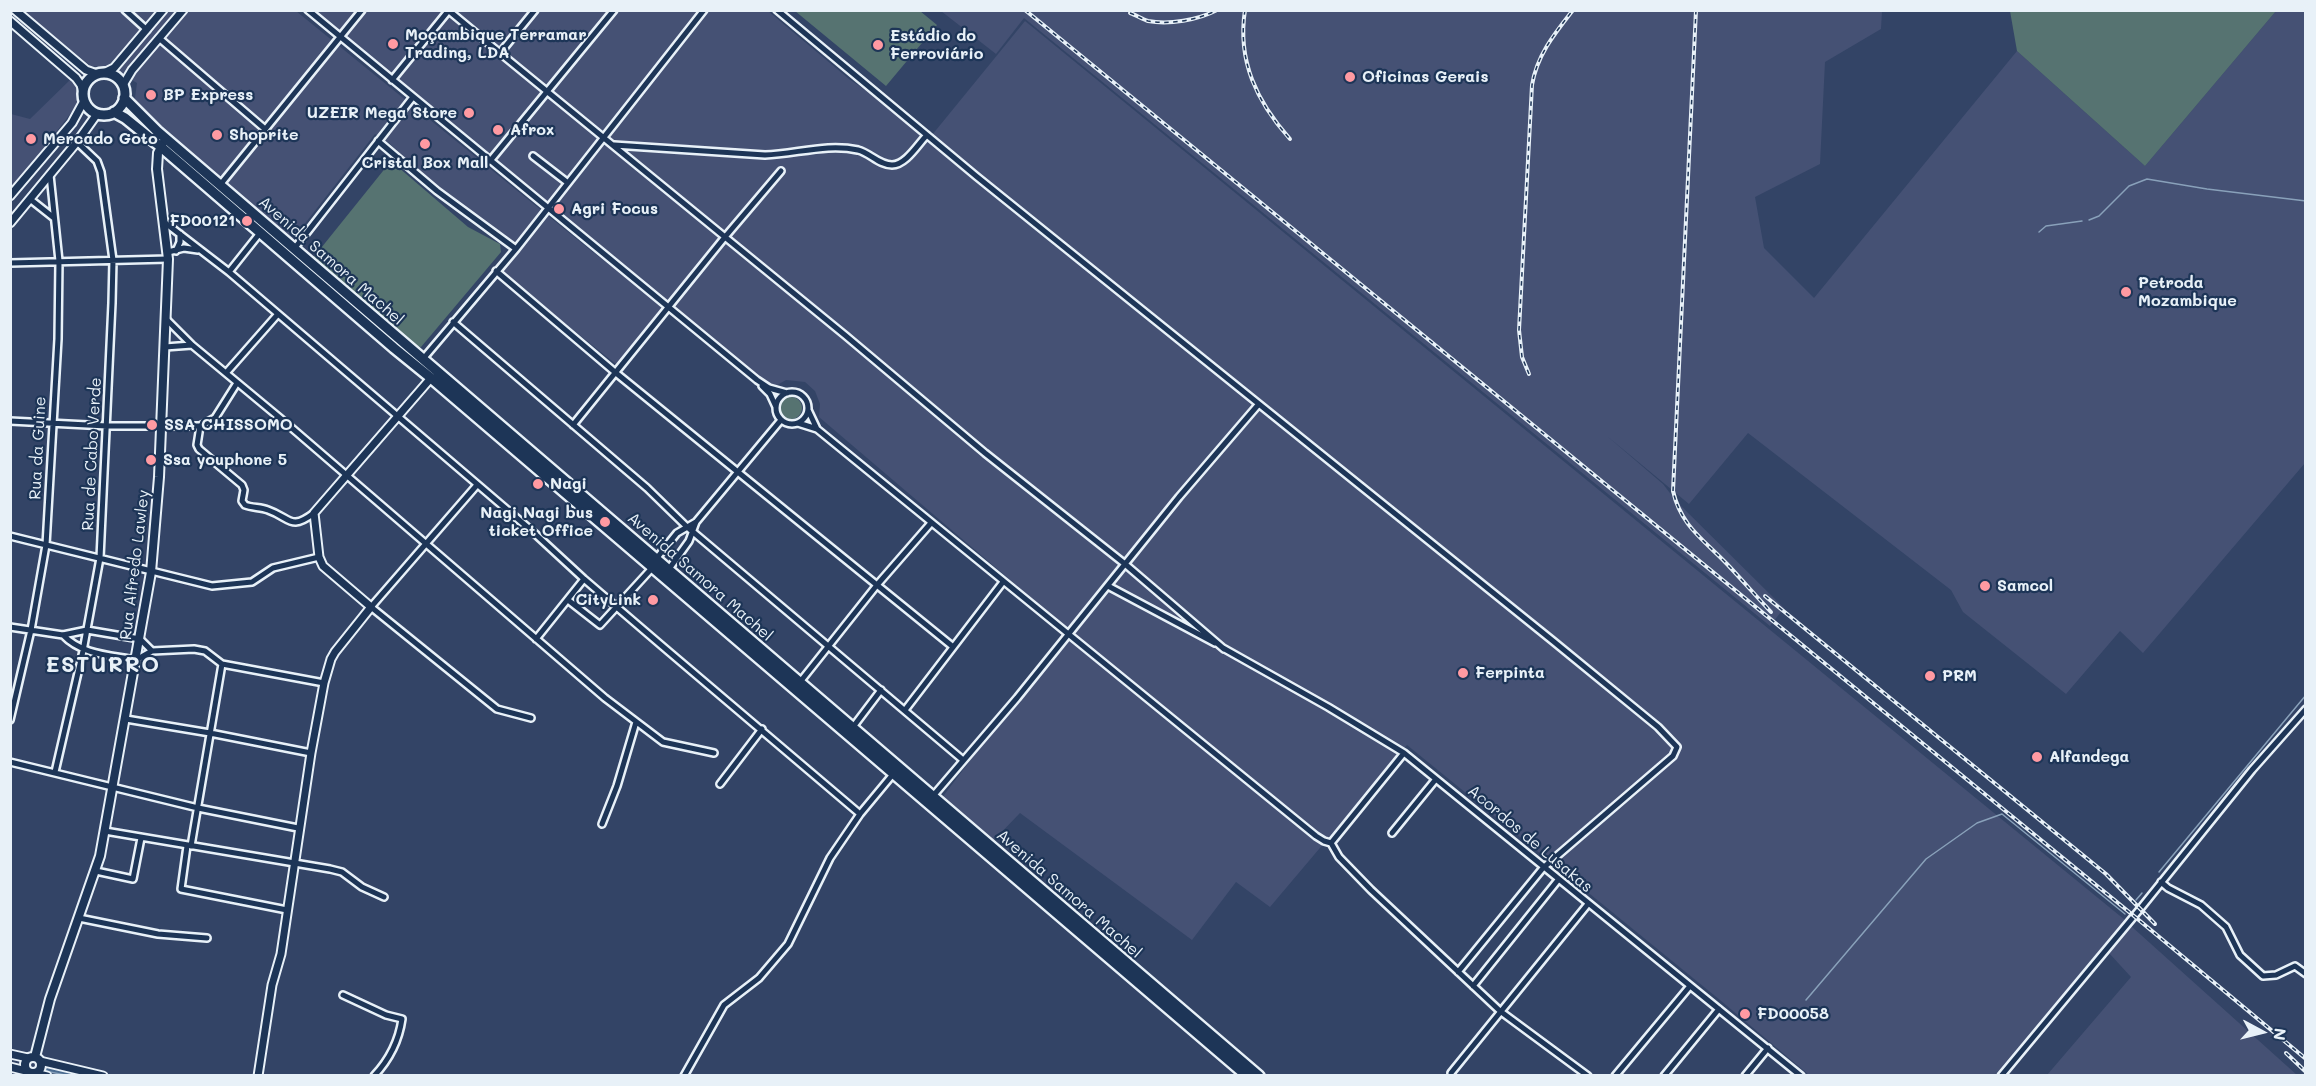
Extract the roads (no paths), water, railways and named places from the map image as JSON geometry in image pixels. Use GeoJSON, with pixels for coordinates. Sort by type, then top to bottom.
{"type":"FeatureCollection","features":[{"type":"Feature","properties":{"kind":"highway"},"geometry":{"type":"LineString","coordinates":[[101,74],[114,75],[123,85],[124,98],[120,107],[106,115],[97,114],[91,110],[84,97],[88,80],[101,74]]}},
{"type":"Feature","properties":{"kind":"highway","name":"Avenida Samora Machel"},"geometry":{"type":"LineString","coordinates":[[124,98],[164,143]]}},
{"type":"Feature","properties":{"kind":"highway","name":"Avenida Samora Machel"},"geometry":{"type":"LineString","coordinates":[[114,112],[164,143],[281,245],[297,256],[394,348],[431,378],[465,401]]}},
{"type":"Feature","properties":{"kind":"highway","name":"Avenida Samora Machel"},"geometry":{"type":"LineString","coordinates":[[198,172],[220,185],[260,233],[297,256],[423,359],[465,401],[896,770],[1247,1076]]}},
{"type":"Feature","properties":{"kind":"highway"},"geometry":{"type":"LineString","coordinates":[[394,348],[400,340]]}},
{"type":"Feature","properties":{"kind":"highway","name":"Avenida Samora Machel"},"geometry":{"type":"LineString","coordinates":[[655,563],[669,570],[853,727],[896,770],[933,796],[1259,1076]]}},
{"type":"Feature","properties":{"kind":"main road","name":"Rua Alfredo Lawley"},"geometry":{"type":"LineString","coordinates":[[34,1059],[50,999],[96,871],[126,719],[151,572],[162,426],[171,254],[157,169],[158,153],[164,143]]}},
{"type":"Feature","properties":{"kind":"main road"},"geometry":{"type":"LineString","coordinates":[[34,1059],[40,1068],[30,1073],[24,1064],[34,1059]]}},
{"type":"Feature","properties":{"kind":"street"},"geometry":{"type":"LineString","coordinates":[[125,10],[147,30]]}},
{"type":"Feature","properties":{"kind":"street"},"geometry":{"type":"LineString","coordinates":[[123,85],[132,70],[183,10]]}},
{"type":"Feature","properties":{"kind":"street"},"geometry":{"type":"LineString","coordinates":[[308,10],[757,380],[769,388],[801,395],[807,402],[808,410],[817,429]]}},
{"type":"Feature","properties":{"kind":"street"},"geometry":{"type":"LineString","coordinates":[[220,185],[362,10]]}},
{"type":"Feature","properties":{"kind":"street"},"geometry":{"type":"LineString","coordinates":[[500,53],[535,10]]}},
{"type":"Feature","properties":{"kind":"street"},"geometry":{"type":"LineString","coordinates":[[490,161],[614,10]]}},
{"type":"Feature","properties":{"kind":"street"},"geometry":{"type":"LineString","coordinates":[[423,359],[516,249],[704,10]]}},
{"type":"Feature","properties":{"kind":"street"},"geometry":{"type":"LineString","coordinates":[[777,10],[1258,405],[1554,640],[1658,728],[1677,747],[1673,756],[1543,868],[1458,972]]}},
{"type":"Feature","properties":{"kind":"street"},"geometry":{"type":"LineString","coordinates":[[15,11],[86,70],[101,74],[114,68],[162,12],[173,23]]}},
{"type":"Feature","properties":{"kind":"street"},"geometry":{"type":"LineString","coordinates":[[392,80],[449,11],[985,453],[1125,564],[1224,649]]}},
{"type":"Feature","properties":{"kind":"street"},"geometry":{"type":"LineString","coordinates":[[10,21],[76,78],[81,85],[84,97],[72,123],[10,196]]}},
{"type":"Feature","properties":{"kind":"street"},"geometry":{"type":"LineString","coordinates":[[159,38],[265,129]]}},
{"type":"Feature","properties":{"kind":"street"},"geometry":{"type":"LineString","coordinates":[[297,256],[378,141],[413,97]]}},
{"type":"Feature","properties":{"kind":"street"},"geometry":{"type":"LineString","coordinates":[[11,220],[77,142],[97,114]]}},
{"type":"Feature","properties":{"kind":"street"},"geometry":{"type":"LineString","coordinates":[[612,145],[765,155],[785,154],[814,148],[860,150],[878,161],[892,165],[901,163],[927,135]]}},
{"type":"Feature","properties":{"kind":"street"},"geometry":{"type":"LineString","coordinates":[[378,141],[436,192],[516,249]]}},
{"type":"Feature","properties":{"kind":"street","name":"Rua de Cabo Verde"},"geometry":{"type":"LineString","coordinates":[[55,772],[83,651],[100,558],[113,261],[101,172],[97,161],[77,142]]}},
{"type":"Feature","properties":{"kind":"street"},"geometry":{"type":"LineString","coordinates":[[53,146],[65,156]]}},
{"type":"Feature","properties":{"kind":"street"},"geometry":{"type":"LineString","coordinates":[[46,155],[58,165]]}},
{"type":"Feature","properties":{"kind":"street"},"geometry":{"type":"LineString","coordinates":[[533,156],[568,183]]}},
{"type":"Feature","properties":{"kind":"street"},"geometry":{"type":"LineString","coordinates":[[573,425],[781,171]]}},
{"type":"Feature","properties":{"kind":"street","name":"Rua da Guine"},"geometry":{"type":"LineString","coordinates":[[10,720],[32,630],[46,544],[59,261],[50,175]]}},
{"type":"Feature","properties":{"kind":"street"},"geometry":{"type":"LineString","coordinates":[[30,199],[54,218]]}},
{"type":"Feature","properties":{"kind":"street"},"geometry":{"type":"LineString","coordinates":[[164,222],[229,272],[860,814]]}},
{"type":"Feature","properties":{"kind":"street"},"geometry":{"type":"LineString","coordinates":[[229,272],[260,233]]}},
{"type":"Feature","properties":{"kind":"street"},"geometry":{"type":"LineString","coordinates":[[171,254],[180,242],[180,234]]}},
{"type":"Feature","properties":{"kind":"street"},"geometry":{"type":"LineString","coordinates":[[10,263],[113,261],[171,254],[184,248],[199,250]]}},
{"type":"Feature","properties":{"kind":"street"},"geometry":{"type":"LineString","coordinates":[[496,271],[616,373],[952,646]]}},
{"type":"Feature","properties":{"kind":"street"},"geometry":{"type":"LineString","coordinates":[[226,373],[278,314]]}},
{"type":"Feature","properties":{"kind":"street"},"geometry":{"type":"LineString","coordinates":[[166,319],[192,345],[605,698],[663,742],[714,753]]}},
{"type":"Feature","properties":{"kind":"street"},"geometry":{"type":"LineString","coordinates":[[453,322],[647,488],[686,526],[963,760]]}},
{"type":"Feature","properties":{"kind":"street"},"geometry":{"type":"LineString","coordinates":[[165,347],[192,345]]}},
{"type":"Feature","properties":{"kind":"street"},"geometry":{"type":"LineString","coordinates":[[200,426],[197,445],[199,449],[242,485],[244,505],[268,510],[295,523],[302,522],[314,513],[348,476],[431,378]]}},
{"type":"Feature","properties":{"kind":"street"},"geometry":{"type":"LineString","coordinates":[[757,380],[770,394],[781,420],[789,424],[798,423],[817,429],[1323,842],[1331,843]]}},
{"type":"Feature","properties":{"kind":"street"},"geometry":{"type":"LineString","coordinates":[[10,421],[107,426],[200,426],[215,417],[237,383]]}},
{"type":"Feature","properties":{"kind":"street"},"geometry":{"type":"LineString","coordinates":[[776,407],[779,399],[787,393]]}},
{"type":"Feature","properties":{"kind":"street"},"geometry":{"type":"LineString","coordinates":[[933,796],[1017,698],[1258,405]]}},
{"type":"Feature","properties":{"kind":"street"},"geometry":{"type":"LineString","coordinates":[[798,423],[805,418],[808,410]]}},
{"type":"Feature","properties":{"kind":"street"},"geometry":{"type":"LineString","coordinates":[[669,570],[693,532],[696,522],[781,420]]}},
{"type":"Feature","properties":{"kind":"street"},"geometry":{"type":"LineString","coordinates":[[258,1076],[272,985],[281,954],[311,753],[324,683],[331,659],[371,607],[477,485]]}},
{"type":"Feature","properties":{"kind":"street"},"geometry":{"type":"LineString","coordinates":[[314,513],[319,557],[329,572],[497,709],[531,718]]}},
{"type":"Feature","properties":{"kind":"street"},"geometry":{"type":"LineString","coordinates":[[568,600],[600,625],[655,563],[677,533],[696,522]]}},
{"type":"Feature","properties":{"kind":"street"},"geometry":{"type":"LineString","coordinates":[[800,682],[877,585],[931,523]]}},
{"type":"Feature","properties":{"kind":"street"},"geometry":{"type":"LineString","coordinates":[[10,536],[212,586],[252,582],[273,568],[319,557]]}},
{"type":"Feature","properties":{"kind":"street"},"geometry":{"type":"LineString","coordinates":[[536,639],[584,579]]}},
{"type":"Feature","properties":{"kind":"street"},"geometry":{"type":"LineString","coordinates":[[904,710],[1003,582]]}},
{"type":"Feature","properties":{"kind":"street"},"geometry":{"type":"LineString","coordinates":[[1108,586],[1224,649]]}},
{"type":"Feature","properties":{"kind":"street"},"geometry":{"type":"LineString","coordinates":[[10,627],[63,635],[87,630],[140,639],[152,651]]}},
{"type":"Feature","properties":{"kind":"street"},"geometry":{"type":"LineString","coordinates":[[63,635],[70,643],[83,651],[136,660],[152,651],[194,649],[204,651],[222,664],[324,683]]}},
{"type":"Feature","properties":{"kind":"street","name":"Acordos de Lusakas"},"geometry":{"type":"LineString","coordinates":[[1224,649],[1339,713],[1404,753],[1801,1076]]}},
{"type":"Feature","properties":{"kind":"street"},"geometry":{"type":"LineString","coordinates":[[222,664],[198,808],[181,889],[287,910]]}},
{"type":"Feature","properties":{"kind":"street"},"geometry":{"type":"LineString","coordinates":[[853,727],[880,690]]}},
{"type":"Feature","properties":{"kind":"street"},"geometry":{"type":"LineString","coordinates":[[2001,1076],[2252,770],[2306,710]]}},
{"type":"Feature","properties":{"kind":"street"},"geometry":{"type":"LineString","coordinates":[[126,719],[210,732],[311,753]]}},
{"type":"Feature","properties":{"kind":"street"},"geometry":{"type":"LineString","coordinates":[[602,824],[617,786],[636,722]]}},
{"type":"Feature","properties":{"kind":"street"},"geometry":{"type":"LineString","coordinates":[[720,784],[762,729]]}},
{"type":"Feature","properties":{"kind":"street"},"geometry":{"type":"LineString","coordinates":[[1331,843],[1404,753]]}},
{"type":"Feature","properties":{"kind":"street"},"geometry":{"type":"LineString","coordinates":[[10,762],[113,789],[298,828]]}},
{"type":"Feature","properties":{"kind":"street"},"geometry":{"type":"LineString","coordinates":[[684,1076],[724,1005],[759,978],[788,944],[822,872],[860,814],[896,770]]}},
{"type":"Feature","properties":{"kind":"street"},"geometry":{"type":"LineString","coordinates":[[1392,833],[1436,779]]}},
{"type":"Feature","properties":{"kind":"street"},"geometry":{"type":"LineString","coordinates":[[105,831],[342,872],[362,887],[384,897]]}},
{"type":"Feature","properties":{"kind":"street"},"geometry":{"type":"LineString","coordinates":[[96,871],[133,879],[141,837]]}},
{"type":"Feature","properties":{"kind":"street"},"geometry":{"type":"LineString","coordinates":[[1331,843],[1339,857],[1371,890],[1500,1011],[1587,1076]]}},
{"type":"Feature","properties":{"kind":"street"},"geometry":{"type":"LineString","coordinates":[[1473,986],[1558,880]]}},
{"type":"Feature","properties":{"kind":"street"},"geometry":{"type":"LineString","coordinates":[[2162,882],[2168,888],[2201,905],[2226,927],[2240,956],[2263,976],[2276,975],[2295,966],[2306,974]]}},
{"type":"Feature","properties":{"kind":"street"},"geometry":{"type":"LineString","coordinates":[[1450,1073],[1588,904]]}},
{"type":"Feature","properties":{"kind":"street"},"geometry":{"type":"LineString","coordinates":[[79,918],[158,934],[207,938]]}},
{"type":"Feature","properties":{"kind":"street"},"geometry":{"type":"LineString","coordinates":[[1615,1076],[1690,986]]}},
{"type":"Feature","properties":{"kind":"street"},"geometry":{"type":"LineString","coordinates":[[343,995],[402,1019],[395,1044],[385,1064],[374,1076]]}},
{"type":"Feature","properties":{"kind":"street"},"geometry":{"type":"LineString","coordinates":[[1664,1076],[1719,1009]]}},
{"type":"Feature","properties":{"kind":"street"},"geometry":{"type":"LineString","coordinates":[[1745,1076],[1767,1048]]}},
{"type":"Feature","properties":{"kind":"street"},"geometry":{"type":"LineString","coordinates":[[10,1054],[103,1076]]}},
{"type":"Feature","properties":{"kind":"street"},"geometry":{"type":"LineString","coordinates":[[10,1067],[47,1076]]}},
{"type":"Feature","properties":{"kind":"waterway"},"geometry":{"type":"LineString","coordinates":[[2089,220],[2099,216],[2129,186],[2147,179],[2306,201]]}},
{"type":"Feature","properties":{"kind":"waterway"},"geometry":{"type":"LineString","coordinates":[[2039,232],[2046,226],[2082,221]]}},
{"type":"Feature","properties":{"kind":"waterway"},"geometry":{"type":"LineString","coordinates":[[2159,872],[2306,695]]}},
{"type":"Feature","properties":{"kind":"waterway"},"geometry":{"type":"LineString","coordinates":[[1806,1000],[1926,859],[1977,823],[2002,814],[2125,914]]}},
{"type":"Feature","properties":{"kind":"waterway"},"geometry":{"type":"LineString","coordinates":[[2136,900],[2142,893]]}},
{"type":"Feature","properties":{"kind":"railway"},"geometry":{"type":"LineString","coordinates":[[1025,10],[2306,1059]]}},
{"type":"Feature","properties":{"kind":"railway"},"geometry":{"type":"LineString","coordinates":[[1130,13],[1148,21],[1174,22],[1192,19],[1217,10]]}},
{"type":"Feature","properties":{"kind":"railway"},"geometry":{"type":"LineString","coordinates":[[1245,10],[1244,46],[1252,80],[1268,110],[1290,139]]}},
{"type":"Feature","properties":{"kind":"railway"},"geometry":{"type":"LineString","coordinates":[[1529,374],[1522,357],[1519,330],[1532,85],[1542,54],[1573,10]]}},
{"type":"Feature","properties":{"kind":"railway"},"geometry":{"type":"LineString","coordinates":[[1696,10],[1673,491],[1681,514],[1687,523],[1771,612]]}},
{"type":"Feature","properties":{"kind":"railway"},"geometry":{"type":"LineString","coordinates":[[1765,596],[2106,874],[2155,924]]}},
{"type":"Feature","properties":{"kind":"railway"},"geometry":{"type":"LineString","coordinates":[[2286,1053],[2306,1072]]}},
{"type":"Feature","properties":{"kind":"place","name":"Moçambique Terramar Trading, LDA"},"geometry":{"type":"Point","coordinates":[393,44]}},
{"type":"Feature","properties":{"kind":"place","name":"Estádio do Ferroviário"},"geometry":{"type":"Point","coordinates":[878,45]}},
{"type":"Feature","properties":{"kind":"place","name":"Oficinas Gerais"},"geometry":{"type":"Point","coordinates":[1350,77]}},
{"type":"Feature","properties":{"kind":"place","name":"BP Express"},"geometry":{"type":"Point","coordinates":[151,95]}},
{"type":"Feature","properties":{"kind":"place","name":"UZEIR Mega Store"},"geometry":{"type":"Point","coordinates":[469,113]}},
{"type":"Feature","properties":{"kind":"place","name":"Afrox"},"geometry":{"type":"Point","coordinates":[498,130]}},
{"type":"Feature","properties":{"kind":"place","name":"Shoprite"},"geometry":{"type":"Point","coordinates":[217,135]}},
{"type":"Feature","properties":{"kind":"place","name":"Mercado Goto"},"geometry":{"type":"Point","coordinates":[31,139]}},
{"type":"Feature","properties":{"kind":"place","name":"Cristal Box Mall"},"geometry":{"type":"Point","coordinates":[425,144]}},
{"type":"Feature","properties":{"kind":"place","name":"Agri Focus"},"geometry":{"type":"Point","coordinates":[559,209]}},
{"type":"Feature","properties":{"kind":"place","name":"FD00121"},"geometry":{"type":"Point","coordinates":[247,221]}},
{"type":"Feature","properties":{"kind":"place","name":"Petroda Mozambique"},"geometry":{"type":"Point","coordinates":[2126,292]}},
{"type":"Feature","properties":{"kind":"place","name":"SSA CHISSOMO"},"geometry":{"type":"Point","coordinates":[152,425]}},
{"type":"Feature","properties":{"kind":"place","name":"Ssa youphone 5"},"geometry":{"type":"Point","coordinates":[151,460]}},
{"type":"Feature","properties":{"kind":"place","name":"Nagi"},"geometry":{"type":"Point","coordinates":[538,484]}},
{"type":"Feature","properties":{"kind":"place","name":"Nagi Nagi bus ticket Office"},"geometry":{"type":"Point","coordinates":[605,522]}},
{"type":"Feature","properties":{"kind":"place","name":"Samcol"},"geometry":{"type":"Point","coordinates":[1985,586]}},
{"type":"Feature","properties":{"kind":"place","name":"CityLink"},"geometry":{"type":"Point","coordinates":[653,600]}},
{"type":"Feature","properties":{"kind":"place","name":"Ferpinta"},"geometry":{"type":"Point","coordinates":[1463,673]}},
{"type":"Feature","properties":{"kind":"place","name":"PRM"},"geometry":{"type":"Point","coordinates":[1930,676]}},
{"type":"Feature","properties":{"kind":"place","name":"Alfandega"},"geometry":{"type":"Point","coordinates":[2037,757]}},
{"type":"Feature","properties":{"kind":"place","name":"FD00058"},"geometry":{"type":"Point","coordinates":[1745,1014]}},
{"type":"Feature","properties":{"kind":"district","name":"ESTURRO"},"geometry":{"type":"Point","coordinates":[103,665]}}]}
